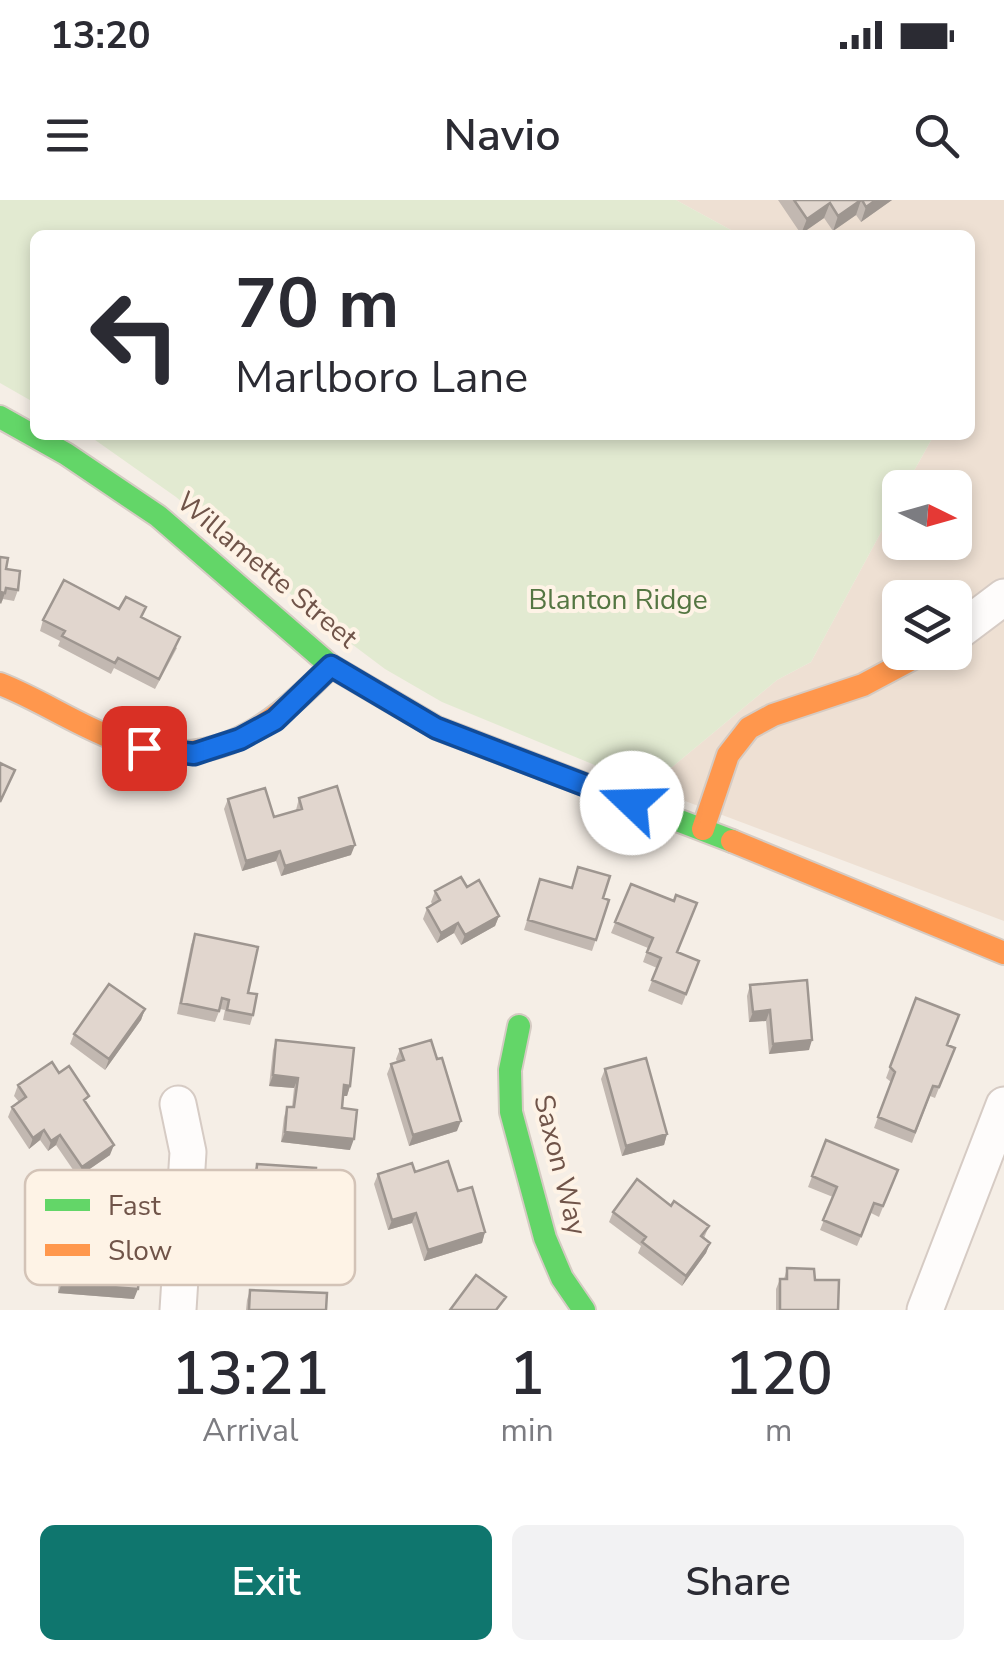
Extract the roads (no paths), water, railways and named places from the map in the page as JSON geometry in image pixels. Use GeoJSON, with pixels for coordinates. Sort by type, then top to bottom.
{"type":"FeatureCollection","features":[{"type":"Feature","properties":{"kind":"main road","name":"Willamette Street"},"geometry":{"type":"LineString","coordinates":[[0,417],[30,434]]}},
{"type":"Feature","properties":{"kind":"main road","name":"Willamette Street"},"geometry":{"type":"LineString","coordinates":[[41,440],[158,516],[331,666],[436,728],[703,830],[1004,953]]}},
{"type":"Feature","properties":{"kind":"main road"},"geometry":{"type":"LineString","coordinates":[[0,684],[110,737],[144,748],[194,754],[240,739],[275,720],[331,666]]}},
{"type":"Feature","properties":{"kind":"main road"},"geometry":{"type":"LineString","coordinates":[[703,830],[728,757],[740,735],[758,723],[897,670]]}},
{"type":"Feature","properties":{"kind":"main road","name":"Saxon Way"},"geometry":{"type":"LineString","coordinates":[[519,1026],[510,1070],[512,1112],[545,1238],[562,1278],[584,1310]]}},
{"type":"Feature","properties":{"kind":"street"},"geometry":{"type":"LineString","coordinates":[[972,622],[1004,598]]}},
{"type":"Feature","properties":{"kind":"street"},"geometry":{"type":"LineString","coordinates":[[178,1104],[188,1152],[187,1170]]}},
{"type":"Feature","properties":{"kind":"street"},"geometry":{"type":"LineString","coordinates":[[926,1310],[1004,1105]]}},
{"type":"Feature","properties":{"kind":"street"},"geometry":{"type":"LineString","coordinates":[[178,1310],[180,1285]]}},
{"type":"Feature","properties":{"kind":"park label","name":"Blanton Ridge"},"geometry":{"type":"Point","coordinates":[618,600]}}]}
